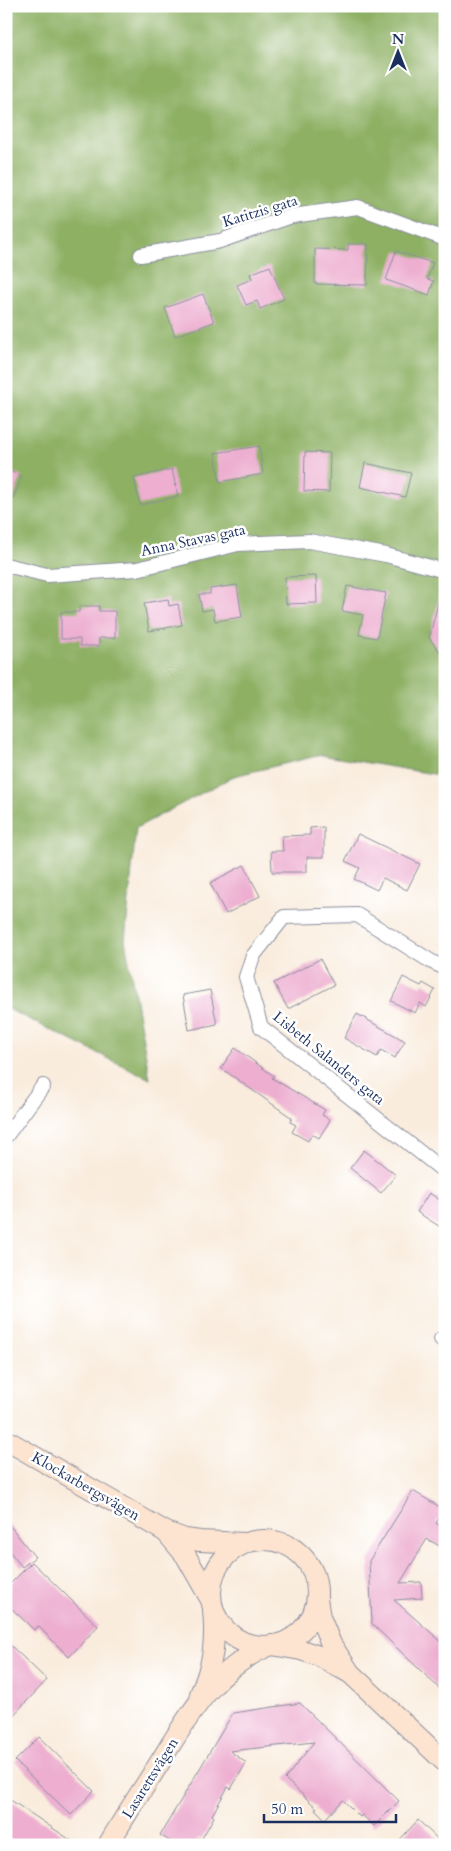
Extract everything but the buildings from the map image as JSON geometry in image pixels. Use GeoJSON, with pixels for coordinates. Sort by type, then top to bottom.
{"type":"FeatureCollection","features":[{"type":"Feature","properties":{"kind":"main road","name":"Klockarbergsvägen"},"geometry":{"type":"LineString","coordinates":[[6,1440],[166,1532],[185,1539],[206,1542],[245,1543]]}},
{"type":"Feature","properties":{"kind":"main road","name":"Klockarbergsvägen"},"geometry":{"type":"LineString","coordinates":[[166,1532],[186,1556],[212,1603]]}},
{"type":"Feature","properties":{"kind":"main road"},"geometry":{"type":"LineString","coordinates":[[350,1673],[319,1656],[301,1650],[270,1645],[254,1645],[237,1638],[222,1626],[212,1603],[211,1584],[221,1561],[233,1549],[245,1543],[258,1540],[286,1544],[295,1550],[308,1562],[315,1579],[320,1617],[331,1644],[350,1673],[445,1762]]}},
{"type":"Feature","properties":{"kind":"main road"},"geometry":{"type":"LineString","coordinates":[[270,1645],[290,1639],[304,1628],[312,1616],[317,1597]]}},
{"type":"Feature","properties":{"kind":"main road","name":"Lasarettsvägen"},"geometry":{"type":"LineString","coordinates":[[192,1712],[212,1660],[214,1627],[212,1603]]}},
{"type":"Feature","properties":{"kind":"main road","name":"Lasarettsvägen"},"geometry":{"type":"LineString","coordinates":[[108,1845],[192,1712],[226,1671],[250,1654],[270,1645]]}},
{"type":"Feature","properties":{"kind":"street","name":"Katitzis gata"},"geometry":{"type":"LineString","coordinates":[[141,255],[220,241],[292,216],[358,207],[445,239]]}},
{"type":"Feature","properties":{"kind":"street","name":"Anna Stavas gata"},"geometry":{"type":"LineString","coordinates":[[6,565],[47,575],[137,569],[238,544],[309,541],[386,555],[445,571]]}},
{"type":"Feature","properties":{"kind":"street","name":"Lisbeth Salanders gata"},"geometry":{"type":"LineString","coordinates":[[445,968],[432,962],[357,915],[284,916],[253,956],[246,977],[261,1027],[445,1172]]}},
{"type":"Feature","properties":{"kind":"street"},"geometry":{"type":"LineString","coordinates":[[6,1136],[43,1086]]}},
{"type":"Feature","properties":{"kind":"green space"},"geometry":{"type":"Polygon","coordinates":[[[6,6],[445,6],[445,776],[321,755],[234,776],[136,828],[125,940],[150,1079],[6,1008],[6,6]]]}}]}
